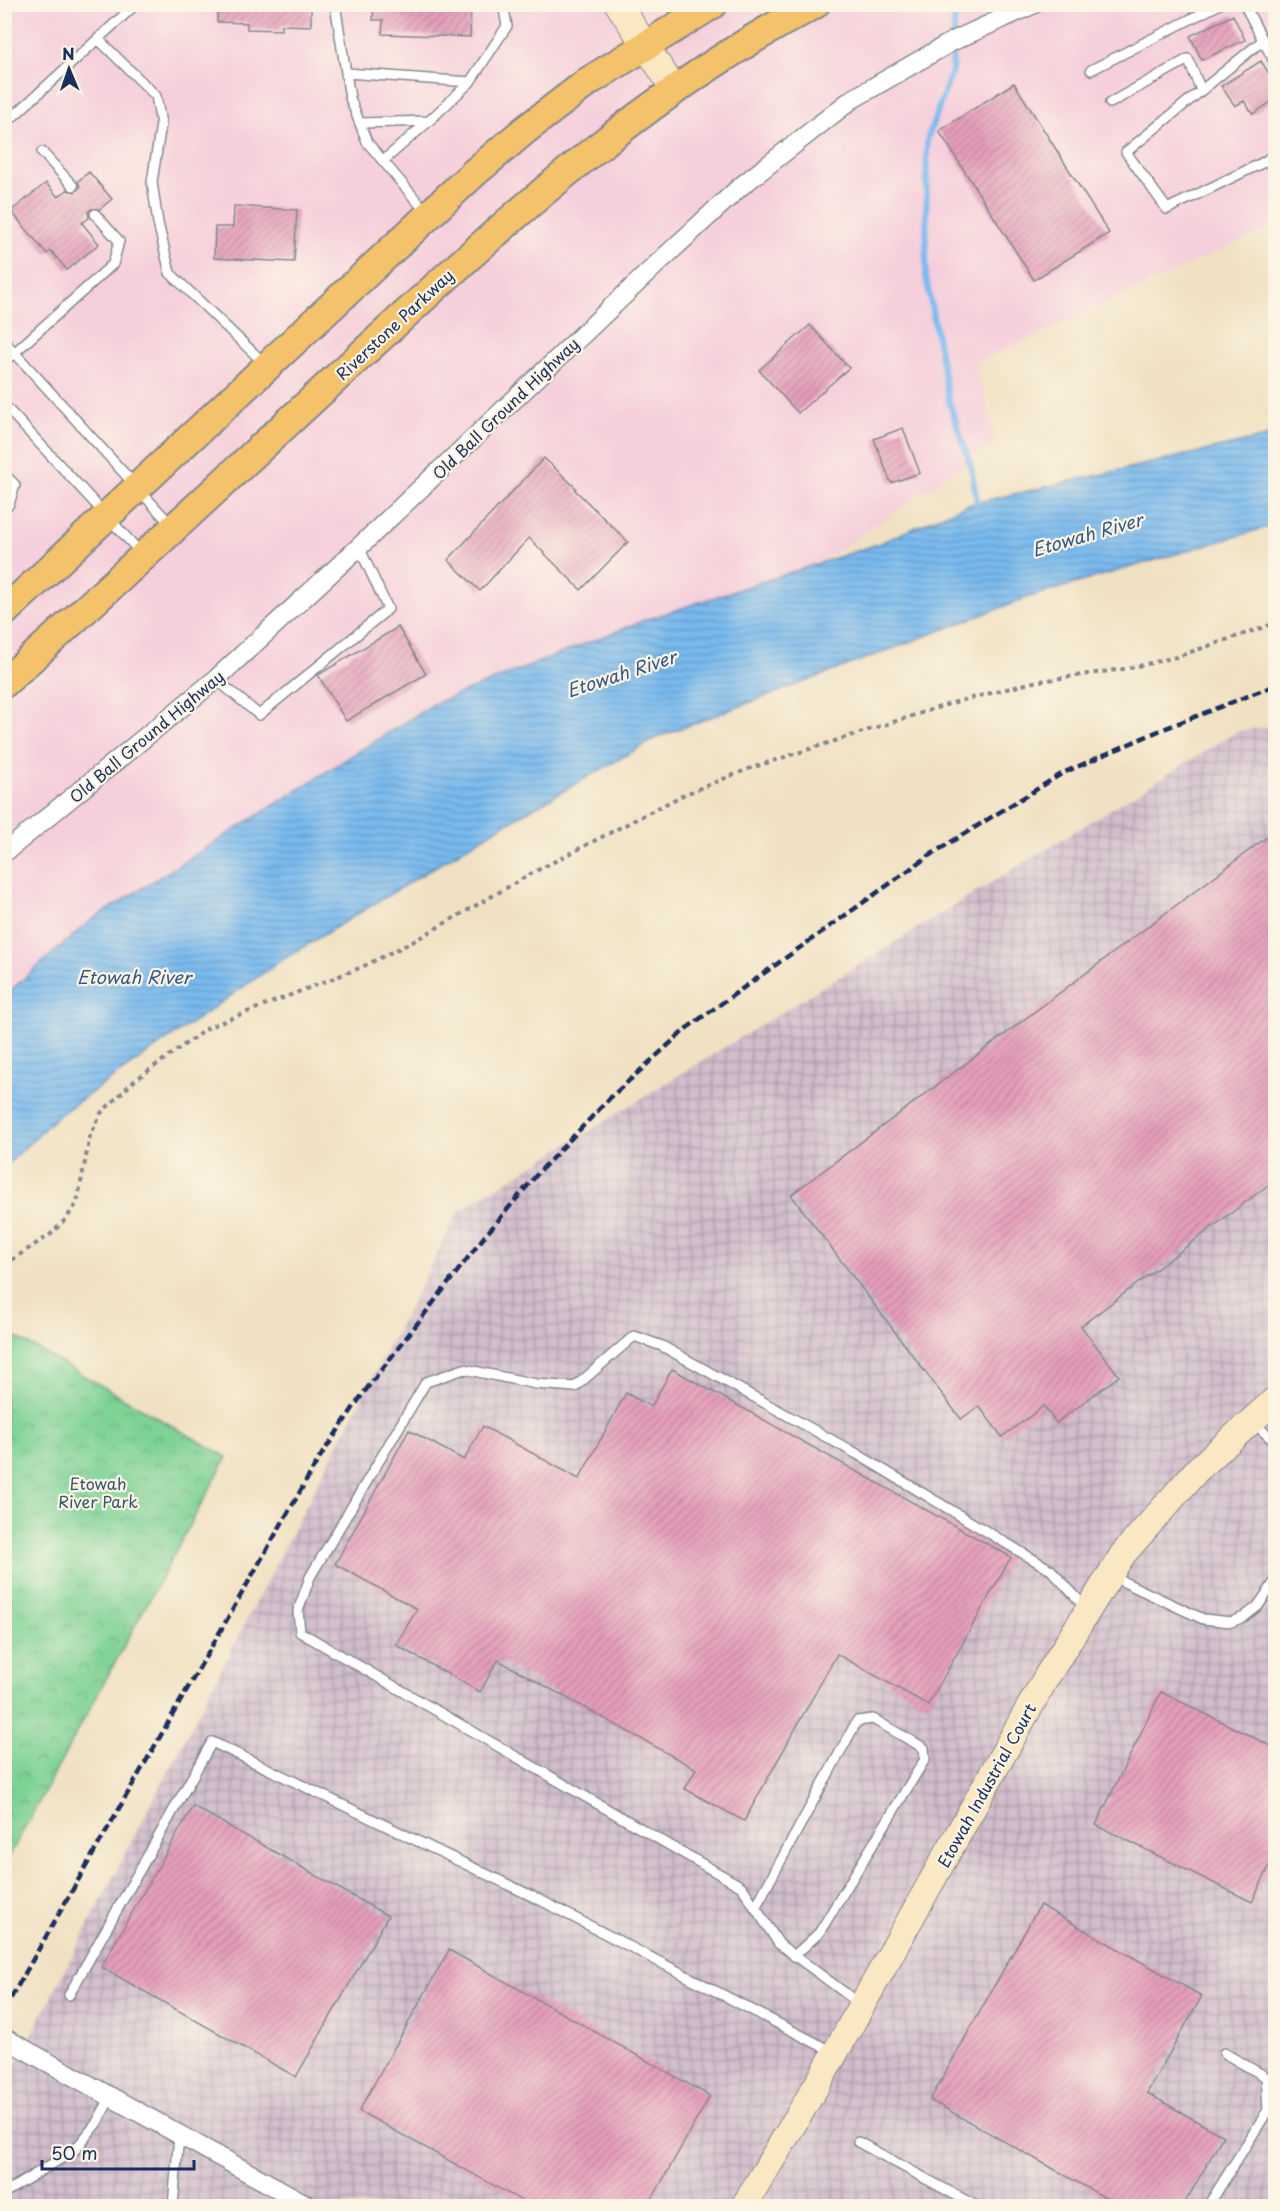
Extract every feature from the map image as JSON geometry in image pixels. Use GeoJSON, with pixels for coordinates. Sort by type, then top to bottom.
{"type":"FeatureCollection","features":[{"type":"Feature","properties":{"kind":"main road"},"geometry":{"type":"LineString","coordinates":[[4,612],[429,215],[525,130],[589,81],[713,4]]}},
{"type":"Feature","properties":{"kind":"main road","name":"Riverstone Parkway"},"geometry":{"type":"LineString","coordinates":[[4,683],[552,182],[674,89],[815,4]]}},
{"type":"Feature","properties":{"kind":"street"},"geometry":{"type":"LineString","coordinates":[[618,4],[674,89]]}},
{"type":"Feature","properties":{"kind":"street","name":"Old Ball Ground Highway"},"geometry":{"type":"LineString","coordinates":[[4,854],[216,679],[740,187],[851,100],[953,41],[1034,4]]}},
{"type":"Feature","properties":{"kind":"street","name":"Etowah Industrial Court"},"geometry":{"type":"LineString","coordinates":[[744,2206],[835,2053],[1047,1676],[1109,1575],[1123,1554],[1197,1470],[1275,1399]]}},
{"type":"Feature","properties":{"kind":"street"},"geometry":{"type":"LineString","coordinates":[[4,2038],[309,2206]]}},
{"type":"Feature","properties":{"kind":"lane"},"geometry":{"type":"LineString","coordinates":[[4,125],[136,4]]}},
{"type":"Feature","properties":{"kind":"lane"},"geometry":{"type":"LineString","coordinates":[[335,4],[350,98],[367,142],[429,215]]}},
{"type":"Feature","properties":{"kind":"lane"},"geometry":{"type":"LineString","coordinates":[[383,161],[429,122],[470,82],[507,26],[503,4]]}},
{"type":"Feature","properties":{"kind":"lane"},"geometry":{"type":"LineString","coordinates":[[1091,70],[1220,4]]}},
{"type":"Feature","properties":{"kind":"lane"},"geometry":{"type":"LineString","coordinates":[[1244,4],[1275,65]]}},
{"type":"Feature","properties":{"kind":"lane"},"geometry":{"type":"LineString","coordinates":[[98,39],[156,96],[161,124],[152,182],[158,223],[171,273],[267,366]]}},
{"type":"Feature","properties":{"kind":"lane"},"geometry":{"type":"LineString","coordinates":[[1262,41],[1126,152],[1167,209],[1264,162],[1275,153]]}},
{"type":"Feature","properties":{"kind":"lane"},"geometry":{"type":"LineString","coordinates":[[1110,103],[1188,59],[1201,90]]}},
{"type":"Feature","properties":{"kind":"lane"},"geometry":{"type":"LineString","coordinates":[[347,73],[470,82]]}},
{"type":"Feature","properties":{"kind":"lane"},"geometry":{"type":"LineString","coordinates":[[360,123],[429,122]]}},
{"type":"Feature","properties":{"kind":"lane"},"geometry":{"type":"LineString","coordinates":[[42,153],[73,186]]}},
{"type":"Feature","properties":{"kind":"lane"},"geometry":{"type":"LineString","coordinates":[[4,362],[113,264],[119,241],[95,214]]}},
{"type":"Feature","properties":{"kind":"lane"},"geometry":{"type":"LineString","coordinates":[[4,341],[174,529]]}},
{"type":"Feature","properties":{"kind":"lane"},"geometry":{"type":"LineString","coordinates":[[4,405],[144,557]]}},
{"type":"Feature","properties":{"kind":"lane"},"geometry":{"type":"LineString","coordinates":[[4,474],[15,485],[9,504],[4,509]]}},
{"type":"Feature","properties":{"kind":"lane"},"geometry":{"type":"LineString","coordinates":[[216,679],[260,715],[388,609],[359,547]]}},
{"type":"Feature","properties":{"kind":"lane"},"geometry":{"type":"LineString","coordinates":[[862,2005],[779,1944],[742,1887],[300,1632],[298,1611],[310,1577],[426,1382],[464,1370],[536,1384],[575,1388],[634,1336],[662,1346],[857,1454],[1051,1570],[1088,1610]]}},
{"type":"Feature","properties":{"kind":"lane"},"geometry":{"type":"LineString","coordinates":[[1251,1421],[1275,1443]]}},
{"type":"Feature","properties":{"kind":"lane"},"geometry":{"type":"LineString","coordinates":[[1109,1575],[1203,1619],[1222,1622],[1231,1622],[1244,1617],[1258,1606],[1275,1580]]}},
{"type":"Feature","properties":{"kind":"lane"},"geometry":{"type":"LineString","coordinates":[[756,1908],[857,1721],[873,1719],[924,1748],[925,1759],[819,1932],[794,1956]]}},
{"type":"Feature","properties":{"kind":"lane"},"geometry":{"type":"LineString","coordinates":[[69,1995],[212,1742],[542,1901],[835,2053]]}},
{"type":"Feature","properties":{"kind":"lane"},"geometry":{"type":"LineString","coordinates":[[1208,2206],[1268,2110],[1266,2076],[1224,2053]]}},
{"type":"Feature","properties":{"kind":"lane"},"geometry":{"type":"LineString","coordinates":[[4,2193],[75,2150],[96,2124],[111,2097]]}},
{"type":"Feature","properties":{"kind":"lane"},"geometry":{"type":"LineString","coordinates":[[173,2206],[179,2135]]}},
{"type":"Feature","properties":{"kind":"lane"},"geometry":{"type":"LineString","coordinates":[[858,2142],[976,2206]]}},
{"type":"Feature","properties":{"kind":"path"},"geometry":{"type":"LineString","coordinates":[[4,1265],[51,1234],[66,1219],[77,1203],[90,1136],[101,1113],[134,1081],[209,1028],[362,967],[536,871],[683,795],[751,768],[952,703],[1034,681],[1130,668],[1164,660],[1275,623]]}},
{"type":"Feature","properties":{"kind":"shaded area"},"geometry":{"type":"Polygon","coordinates":[[[5,5],[1275,5],[1275,225],[976,363],[996,442],[593,718],[5,1112],[5,5]]]}},
{"type":"Feature","properties":{"kind":"shaded area"},"geometry":{"type":"Polygon","coordinates":[[[1275,726],[1275,2206],[5,2206],[4,2088],[459,1211],[1238,731],[1275,726]]]}},
{"type":"Feature","properties":{"kind":"green space","name":"Etowah River Park"},"geometry":{"type":"Polygon","coordinates":[[[5,1331],[227,1457],[5,1864],[5,1331]]]}},
{"type":"Feature","properties":{"kind":"water","name":"Etowah River"},"geometry":{"type":"Polygon","coordinates":[[[1275,435],[1275,525],[1029,597],[658,737],[500,827],[282,960],[55,1118],[5,1167],[5,995],[90,921],[434,704],[645,620],[878,544],[966,505],[1275,435]]]}},
{"type":"Feature","properties":{"kind":"building"},"geometry":{"type":"Polygon","coordinates":[[[218,4],[311,4],[311,26],[281,25],[281,30],[247,29],[247,23],[217,22],[218,4]]]}},
{"type":"Feature","properties":{"kind":"building"},"geometry":{"type":"Polygon","coordinates":[[[374,4],[471,4],[470,37],[382,34],[383,20],[373,20],[374,4]]]}},
{"type":"Feature","properties":{"kind":"building"},"geometry":{"type":"Polygon","coordinates":[[[1233,15],[1245,40],[1202,60],[1190,36],[1233,15]]]}},
{"type":"Feature","properties":{"kind":"building"},"geometry":{"type":"Polygon","coordinates":[[[1261,61],[1275,83],[1275,99],[1253,114],[1244,101],[1235,106],[1221,86],[1261,61]]]}},
{"type":"Feature","properties":{"kind":"building"},"geometry":{"type":"Polygon","coordinates":[[[1014,83],[1109,233],[1034,280],[939,131],[1014,83]]]}},
{"type":"Feature","properties":{"kind":"building"},"geometry":{"type":"Polygon","coordinates":[[[89,172],[112,199],[100,209],[91,209],[88,212],[89,218],[82,223],[99,244],[67,270],[51,251],[47,254],[11,211],[46,183],[58,197],[67,190],[75,192],[80,187],[78,181],[89,172]]]}},
{"type":"Feature","properties":{"kind":"building"},"geometry":{"type":"Polygon","coordinates":[[[234,206],[297,210],[294,262],[214,258],[215,227],[233,227],[234,206]]]}},
{"type":"Feature","properties":{"kind":"building"},"geometry":{"type":"Polygon","coordinates":[[[810,325],[849,368],[798,413],[759,370],[810,325]]]}},
{"type":"Feature","properties":{"kind":"building"},"geometry":{"type":"Polygon","coordinates":[[[903,428],[920,473],[891,483],[874,439],[903,428]]]}},
{"type":"Feature","properties":{"kind":"building"},"geometry":{"type":"Polygon","coordinates":[[[544,458],[628,542],[581,590],[529,538],[480,591],[448,560],[544,458]]]}},
{"type":"Feature","properties":{"kind":"building"},"geometry":{"type":"Polygon","coordinates":[[[398,627],[426,674],[346,721],[318,675],[398,627]]]}},
{"type":"Feature","properties":{"kind":"building"},"geometry":{"type":"Polygon","coordinates":[[[1275,831],[1275,1180],[1081,1326],[1119,1376],[1056,1423],[1044,1406],[1002,1437],[979,1406],[961,1419],[791,1195],[1275,831]]]}},
{"type":"Feature","properties":{"kind":"building"},"geometry":{"type":"Polygon","coordinates":[[[672,1369],[1011,1557],[928,1705],[837,1654],[744,1821],[685,1789],[696,1769],[498,1660],[480,1692],[396,1645],[417,1609],[335,1564],[409,1430],[464,1460],[483,1426],[579,1479],[626,1393],[651,1407],[672,1369]]]}},
{"type":"Feature","properties":{"kind":"building"},"geometry":{"type":"Polygon","coordinates":[[[1161,1692],[1275,1748],[1275,1854],[1252,1902],[1096,1825],[1161,1692]]]}},
{"type":"Feature","properties":{"kind":"building"},"geometry":{"type":"Polygon","coordinates":[[[193,1806],[388,1916],[296,2077],[101,1967],[193,1806]]]}},
{"type":"Feature","properties":{"kind":"building"},"geometry":{"type":"Polygon","coordinates":[[[1040,1905],[1202,1996],[1147,2093],[1223,2136],[1183,2206],[1120,2206],[930,2100],[1040,1905]]]}},
{"type":"Feature","properties":{"kind":"building"},"geometry":{"type":"Polygon","coordinates":[[[449,1950],[710,2096],[648,2206],[531,2206],[359,2111],[449,1950]]]}},
{"type":"Feature","properties":{"kind":"waterway"},"geometry":{"type":"LineString","coordinates":[[955,4],[952,71],[927,140],[926,277],[949,402],[971,466],[977,503]]}},
{"type":"Feature","properties":{"kind":"railway"},"geometry":{"type":"LineString","coordinates":[[4,2010],[318,1460],[362,1395],[484,1237],[540,1171],[611,1097],[687,1028],[930,855],[1063,773],[1161,730],[1276,685]]}}]}
